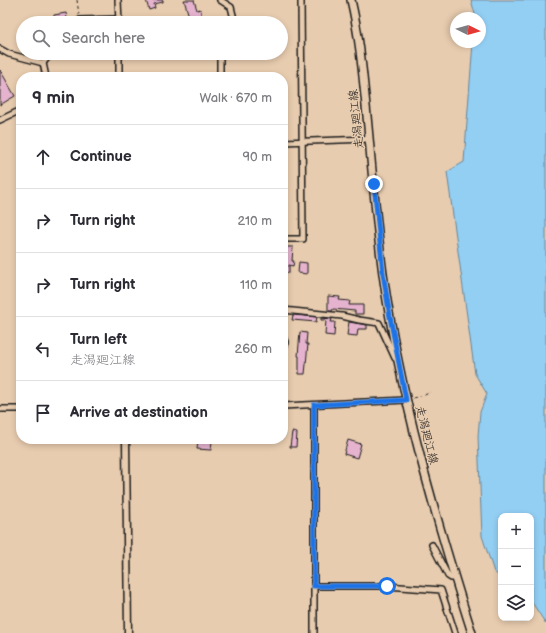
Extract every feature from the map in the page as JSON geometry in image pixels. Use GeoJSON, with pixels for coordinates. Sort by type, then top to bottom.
{"type":"FeatureCollection","features":[{"type":"Feature","properties":{"kind":"main road","name":"走潟廻江線"},"geometry":{"type":"LineString","coordinates":[[351,0],[360,49],[383,273],[399,365],[406,400],[440,528],[472,633]]}},
{"type":"Feature","properties":{"kind":"street"},"geometry":{"type":"LineString","coordinates":[[118,0],[119,16]]}},
{"type":"Feature","properties":{"kind":"street"},"geometry":{"type":"LineString","coordinates":[[220,0],[231,6],[233,16]]}},
{"type":"Feature","properties":{"kind":"street"},"geometry":{"type":"LineString","coordinates":[[288,240],[303,239],[301,0]]}},
{"type":"Feature","properties":{"kind":"street"},"geometry":{"type":"LineString","coordinates":[[0,49],[16,56]]}},
{"type":"Feature","properties":{"kind":"street"},"geometry":{"type":"LineString","coordinates":[[32,60],[43,63]]}},
{"type":"Feature","properties":{"kind":"street"},"geometry":{"type":"LineString","coordinates":[[119,60],[120,72]]}},
{"type":"Feature","properties":{"kind":"street"},"geometry":{"type":"LineString","coordinates":[[220,60],[220,72]]}},
{"type":"Feature","properties":{"kind":"street"},"geometry":{"type":"LineString","coordinates":[[43,63],[45,72]]}},
{"type":"Feature","properties":{"kind":"street"},"geometry":{"type":"LineString","coordinates":[[0,120],[16,112]]}},
{"type":"Feature","properties":{"kind":"street"},"geometry":{"type":"LineString","coordinates":[[288,142],[369,139]]}},
{"type":"Feature","properties":{"kind":"street"},"geometry":{"type":"LineString","coordinates":[[288,311],[342,316],[379,323],[399,365]]}},
{"type":"Feature","properties":{"kind":"street"},"geometry":{"type":"LineString","coordinates":[[288,406],[406,400]]}},
{"type":"Feature","properties":{"kind":"street"},"geometry":{"type":"LineString","coordinates":[[314,405],[314,633]]}},
{"type":"Feature","properties":{"kind":"street"},"geometry":{"type":"LineString","coordinates":[[0,409],[16,409]]}},
{"type":"Feature","properties":{"kind":"street"},"geometry":{"type":"LineString","coordinates":[[126,444],[128,633]]}},
{"type":"Feature","properties":{"kind":"street"},"geometry":{"type":"LineString","coordinates":[[432,545],[448,576],[455,578]]}},
{"type":"Feature","properties":{"kind":"street"},"geometry":{"type":"LineString","coordinates":[[314,586],[387,586],[441,590],[455,633]]}},
{"type":"Feature","properties":{"kind":"path"},"geometry":{"type":"LineString","coordinates":[[77,0],[79,16]]}},
{"type":"Feature","properties":{"kind":"path"},"geometry":{"type":"LineString","coordinates":[[406,400],[430,392]]}},
{"type":"Feature","properties":{"kind":"water"},"geometry":{"type":"Polygon","coordinates":[[[471,0],[546,0],[546,624],[534,606],[534,513],[498,513],[498,575],[494,572],[482,536],[478,436],[480,412],[487,394],[475,374],[447,172],[464,162],[473,48],[486,48],[486,12],[474,12],[471,0]]]}},
{"type":"Feature","properties":{"kind":"building"},"geometry":{"type":"Polygon","coordinates":[[[146,0],[163,0],[163,2],[154,4],[155,8],[149,10],[146,0]]]}},
{"type":"Feature","properties":{"kind":"building"},"geometry":{"type":"Polygon","coordinates":[[[184,0],[194,0],[197,10],[200,9],[202,16],[189,16],[184,0]]]}},
{"type":"Feature","properties":{"kind":"building"},"geometry":{"type":"Polygon","coordinates":[[[66,13],[67,16],[54,16],[66,13]]]}},
{"type":"Feature","properties":{"kind":"building"},"geometry":{"type":"Polygon","coordinates":[[[0,70],[15,96],[0,105],[0,70]]]}},
{"type":"Feature","properties":{"kind":"building"},"geometry":{"type":"Polygon","coordinates":[[[288,247],[293,247],[292,261],[294,261],[293,266],[289,265],[289,273],[288,247]]]}},
{"type":"Feature","properties":{"kind":"building"},"geometry":{"type":"Polygon","coordinates":[[[299,262],[307,263],[307,274],[298,273],[299,262]]]}},
{"type":"Feature","properties":{"kind":"building"},"geometry":{"type":"Polygon","coordinates":[[[328,296],[340,297],[339,300],[350,301],[349,305],[363,305],[363,314],[355,314],[355,311],[333,309],[332,311],[328,311],[328,296]]]}},
{"type":"Feature","properties":{"kind":"building"},"geometry":{"type":"Polygon","coordinates":[[[293,315],[317,317],[316,322],[292,320],[293,315]]]}},
{"type":"Feature","properties":{"kind":"building"},"geometry":{"type":"Polygon","coordinates":[[[321,318],[332,319],[331,322],[335,322],[334,336],[325,335],[326,320],[321,320],[321,318]]]}},
{"type":"Feature","properties":{"kind":"building"},"geometry":{"type":"Polygon","coordinates":[[[349,322],[367,325],[367,329],[358,329],[357,336],[347,335],[349,322]]]}},
{"type":"Feature","properties":{"kind":"building"},"geometry":{"type":"Polygon","coordinates":[[[300,332],[307,333],[306,344],[308,344],[305,374],[299,374],[298,356],[300,332]]]}},
{"type":"Feature","properties":{"kind":"building"},"geometry":{"type":"Polygon","coordinates":[[[292,432],[297,433],[296,447],[290,447],[292,432]]]}},
{"type":"Feature","properties":{"kind":"building"},"geometry":{"type":"Polygon","coordinates":[[[348,440],[361,444],[357,458],[344,454],[348,440]]]}},
{"type":"Feature","properties":{"kind":"building"},"geometry":{"type":"Polygon","coordinates":[[[198,444],[212,444],[211,450],[197,449],[198,444]]]}},
{"type":"Feature","properties":{"kind":"route"},"geometry":{"type":"LineString","coordinates":[[374,184],[383,273],[406,400],[314,405],[314,586],[387,586]]}}]}
